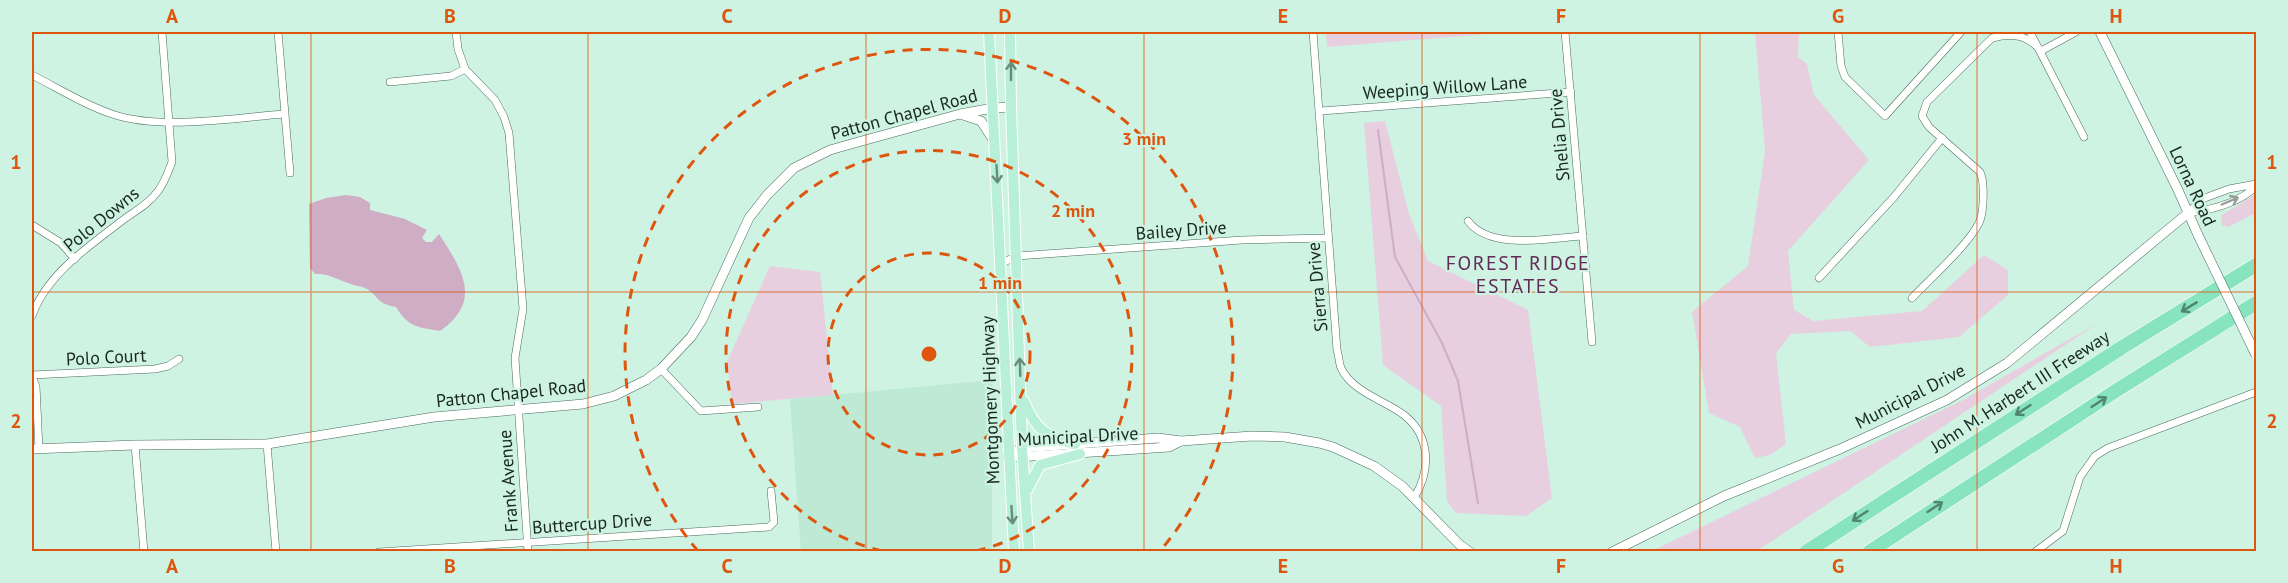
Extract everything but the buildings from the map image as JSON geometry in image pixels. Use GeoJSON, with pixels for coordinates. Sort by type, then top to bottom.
{"type":"FeatureCollection","features":[{"type":"Feature","properties":{"kind":"highway","name":"John M. Harbert III Freeway"},"geometry":{"type":"LineString","coordinates":[[1806,552],[2121,348],[2256,265]]}},
{"type":"Feature","properties":{"kind":"highway"},"geometry":{"type":"LineString","coordinates":[[1869,552],[2256,303]]}},
{"type":"Feature","properties":{"kind":"main road","name":"Montgomery Highway"},"geometry":{"type":"LineString","coordinates":[[989,32],[1002,263],[1008,456],[1014,552]]}},
{"type":"Feature","properties":{"kind":"main road","name":"Montgomery Highway"},"geometry":{"type":"LineString","coordinates":[[1010,32],[1023,453],[1029,552]]}},
{"type":"Feature","properties":{"kind":"main road"},"geometry":{"type":"LineString","coordinates":[[1021,394],[1037,427],[1078,449]]}},
{"type":"Feature","properties":{"kind":"main road"},"geometry":{"type":"LineString","coordinates":[[1025,496],[1030,481],[1040,465],[1078,449]]}},
{"type":"Feature","properties":{"kind":"street","name":"Polo Downs"},"geometry":{"type":"LineString","coordinates":[[32,316],[40,295],[75,259],[146,204],[166,180],[171,162],[162,32]]}},
{"type":"Feature","properties":{"kind":"street"},"geometry":{"type":"LineString","coordinates":[[278,32],[290,173]]}},
{"type":"Feature","properties":{"kind":"street"},"geometry":{"type":"LineString","coordinates":[[390,81],[451,76],[465,69],[458,49],[456,32]]}},
{"type":"Feature","properties":{"kind":"street","name":"Sierra Drive"},"geometry":{"type":"LineString","coordinates":[[1313,32],[1321,111],[1337,350],[1342,370],[1359,388],[1404,415],[1420,436],[1425,447],[1426,460],[1422,485],[1414,498]]}},
{"type":"Feature","properties":{"kind":"street","name":"Shelia Drive"},"geometry":{"type":"LineString","coordinates":[[1565,32],[1592,342]]}},
{"type":"Feature","properties":{"kind":"street"},"geometry":{"type":"LineString","coordinates":[[1839,32],[1841,66],[1845,77],[1885,116],[1961,32]]}},
{"type":"Feature","properties":{"kind":"street"},"geometry":{"type":"LineString","coordinates":[[2030,32],[2084,137]]}},
{"type":"Feature","properties":{"kind":"street"},"geometry":{"type":"LineString","coordinates":[[2041,51],[2076,32]]}},
{"type":"Feature","properties":{"kind":"street","name":"Lorna Road"},"geometry":{"type":"LineString","coordinates":[[2100,32],[2256,355]]}},
{"type":"Feature","properties":{"kind":"street"},"geometry":{"type":"LineString","coordinates":[[1912,298],[1979,223],[1984,180],[1980,172],[1929,127],[1922,116],[1927,102],[1992,38],[2004,35],[2023,36],[2033,41],[2041,51]]}},
{"type":"Feature","properties":{"kind":"street","name":"Frank Avenue"},"geometry":{"type":"LineString","coordinates":[[465,69],[495,100],[509,133],[523,309],[514,358],[528,552]]}},
{"type":"Feature","properties":{"kind":"street"},"geometry":{"type":"LineString","coordinates":[[32,75],[116,115],[141,120],[168,122],[284,114]]}},
{"type":"Feature","properties":{"kind":"street","name":"Weeping Willow Lane"},"geometry":{"type":"LineString","coordinates":[[1321,111],[1571,92]]}},
{"type":"Feature","properties":{"kind":"street","name":"Patton Chapel Road"},"geometry":{"type":"LineString","coordinates":[[35,449],[135,445],[267,444],[434,417],[600,401],[630,389],[661,369],[691,337],[702,320],[749,218],[779,181],[794,168],[830,150],[960,114],[1011,107]]}},
{"type":"Feature","properties":{"kind":"street"},"geometry":{"type":"LineString","coordinates":[[960,114],[981,121],[995,142]]}},
{"type":"Feature","properties":{"kind":"street"},"geometry":{"type":"LineString","coordinates":[[1819,278],[1894,196],[1942,138]]}},
{"type":"Feature","properties":{"kind":"street"},"geometry":{"type":"LineString","coordinates":[[2188,213],[2202,199],[2229,189],[2256,185]]}},
{"type":"Feature","properties":{"kind":"street"},"geometry":{"type":"LineString","coordinates":[[2188,213],[2216,207],[2252,191],[2256,185]]}},
{"type":"Feature","properties":{"kind":"street","name":"Municipal Drive"},"geometry":{"type":"LineString","coordinates":[[1612,552],[1724,496],[1840,449],[1947,400],[2007,363],[2188,213]]}},
{"type":"Feature","properties":{"kind":"street"},"geometry":{"type":"LineString","coordinates":[[1468,220],[1480,232],[1500,240],[1583,236]]}},
{"type":"Feature","properties":{"kind":"street"},"geometry":{"type":"LineString","coordinates":[[32,225],[61,243],[75,259]]}},
{"type":"Feature","properties":{"kind":"street","name":"Bailey Drive"},"geometry":{"type":"LineString","coordinates":[[1002,263],[1017,256],[1242,240],[1328,238]]}},
{"type":"Feature","properties":{"kind":"street","name":"Polo Court"},"geometry":{"type":"LineString","coordinates":[[32,376],[155,369],[168,366],[179,359]]}},
{"type":"Feature","properties":{"kind":"street"},"geometry":{"type":"LineString","coordinates":[[661,369],[701,411],[758,408]]}},
{"type":"Feature","properties":{"kind":"street"},"geometry":{"type":"LineString","coordinates":[[32,376],[36,386],[35,449]]}},
{"type":"Feature","properties":{"kind":"street"},"geometry":{"type":"LineString","coordinates":[[2035,552],[2063,531],[2080,477],[2095,456],[2108,448],[2256,392]]}},
{"type":"Feature","properties":{"kind":"street","name":"Municipal Drive"},"geometry":{"type":"LineString","coordinates":[[1008,456],[1158,438],[1181,441],[1252,436],[1285,437],[1318,443],[1333,447],[1374,466],[1402,486],[1460,545],[1470,552]]}},
{"type":"Feature","properties":{"kind":"street"},"geometry":{"type":"LineString","coordinates":[[267,444],[276,552]]}},
{"type":"Feature","properties":{"kind":"street"},"geometry":{"type":"LineString","coordinates":[[135,445],[144,552]]}},
{"type":"Feature","properties":{"kind":"street","name":"Buttercup Drive"},"geometry":{"type":"LineString","coordinates":[[379,552],[770,527],[774,522],[771,491]]}},
{"type":"Feature","properties":{"kind":"shaded area"},"geometry":{"type":"Polygon","coordinates":[[[1326,32],[1499,32],[1500,33],[1327,47],[1326,32]]]}},
{"type":"Feature","properties":{"kind":"shaded area"},"geometry":{"type":"Polygon","coordinates":[[[1755,32],[1799,32],[1798,57],[1807,64],[1814,95],[1869,160],[1788,251],[1794,310],[1813,321],[1922,311],[1984,255],[2008,270],[2008,295],[1959,337],[1870,347],[1850,331],[1791,334],[1776,353],[1786,444],[1770,455],[1755,458],[1740,427],[1709,413],[1692,312],[1748,266],[1765,151],[1755,32]]]}},
{"type":"Feature","properties":{"kind":"shaded area"},"geometry":{"type":"Polygon","coordinates":[[[1385,121],[1409,214],[1428,261],[1528,310],[1552,498],[1526,516],[1456,513],[1447,501],[1441,406],[1383,365],[1364,123],[1385,121]]]}},
{"type":"Feature","properties":{"kind":"shaded area"},"geometry":{"type":"Polygon","coordinates":[[[2256,194],[2256,213],[2228,227],[2221,225],[2222,215],[2256,194]]]}},
{"type":"Feature","properties":{"kind":"shaded area"},"geometry":{"type":"Polygon","coordinates":[[[346,195],[360,197],[370,203],[370,210],[405,219],[427,230],[422,238],[426,242],[432,242],[439,234],[461,272],[465,296],[453,320],[440,331],[410,323],[396,307],[380,301],[365,288],[329,276],[315,274],[310,268],[309,204],[326,198],[346,195]]]}},
{"type":"Feature","properties":{"kind":"shaded area"},"geometry":{"type":"Polygon","coordinates":[[[770,266],[820,272],[833,395],[732,404],[727,362],[770,266]]]}},
{"type":"Feature","properties":{"kind":"shaded area"},"geometry":{"type":"Polygon","coordinates":[[[2098,323],[1757,551],[1652,551],[1961,401],[2098,323]]]}},
{"type":"Feature","properties":{"kind":"shaded area"},"geometry":{"type":"Polygon","coordinates":[[[992,380],[992,551],[801,551],[790,399],[992,380]]]}},
{"type":"Feature","properties":{"kind":"waterway"},"geometry":{"type":"LineString","coordinates":[[1378,130],[1395,257],[1442,343],[1458,381],[1478,503]]}},
{"type":"Feature","properties":{"kind":"district","name":"FOREST RIDGE ESTATES"},"geometry":{"type":"Point","coordinates":[1518,274]}}]}
